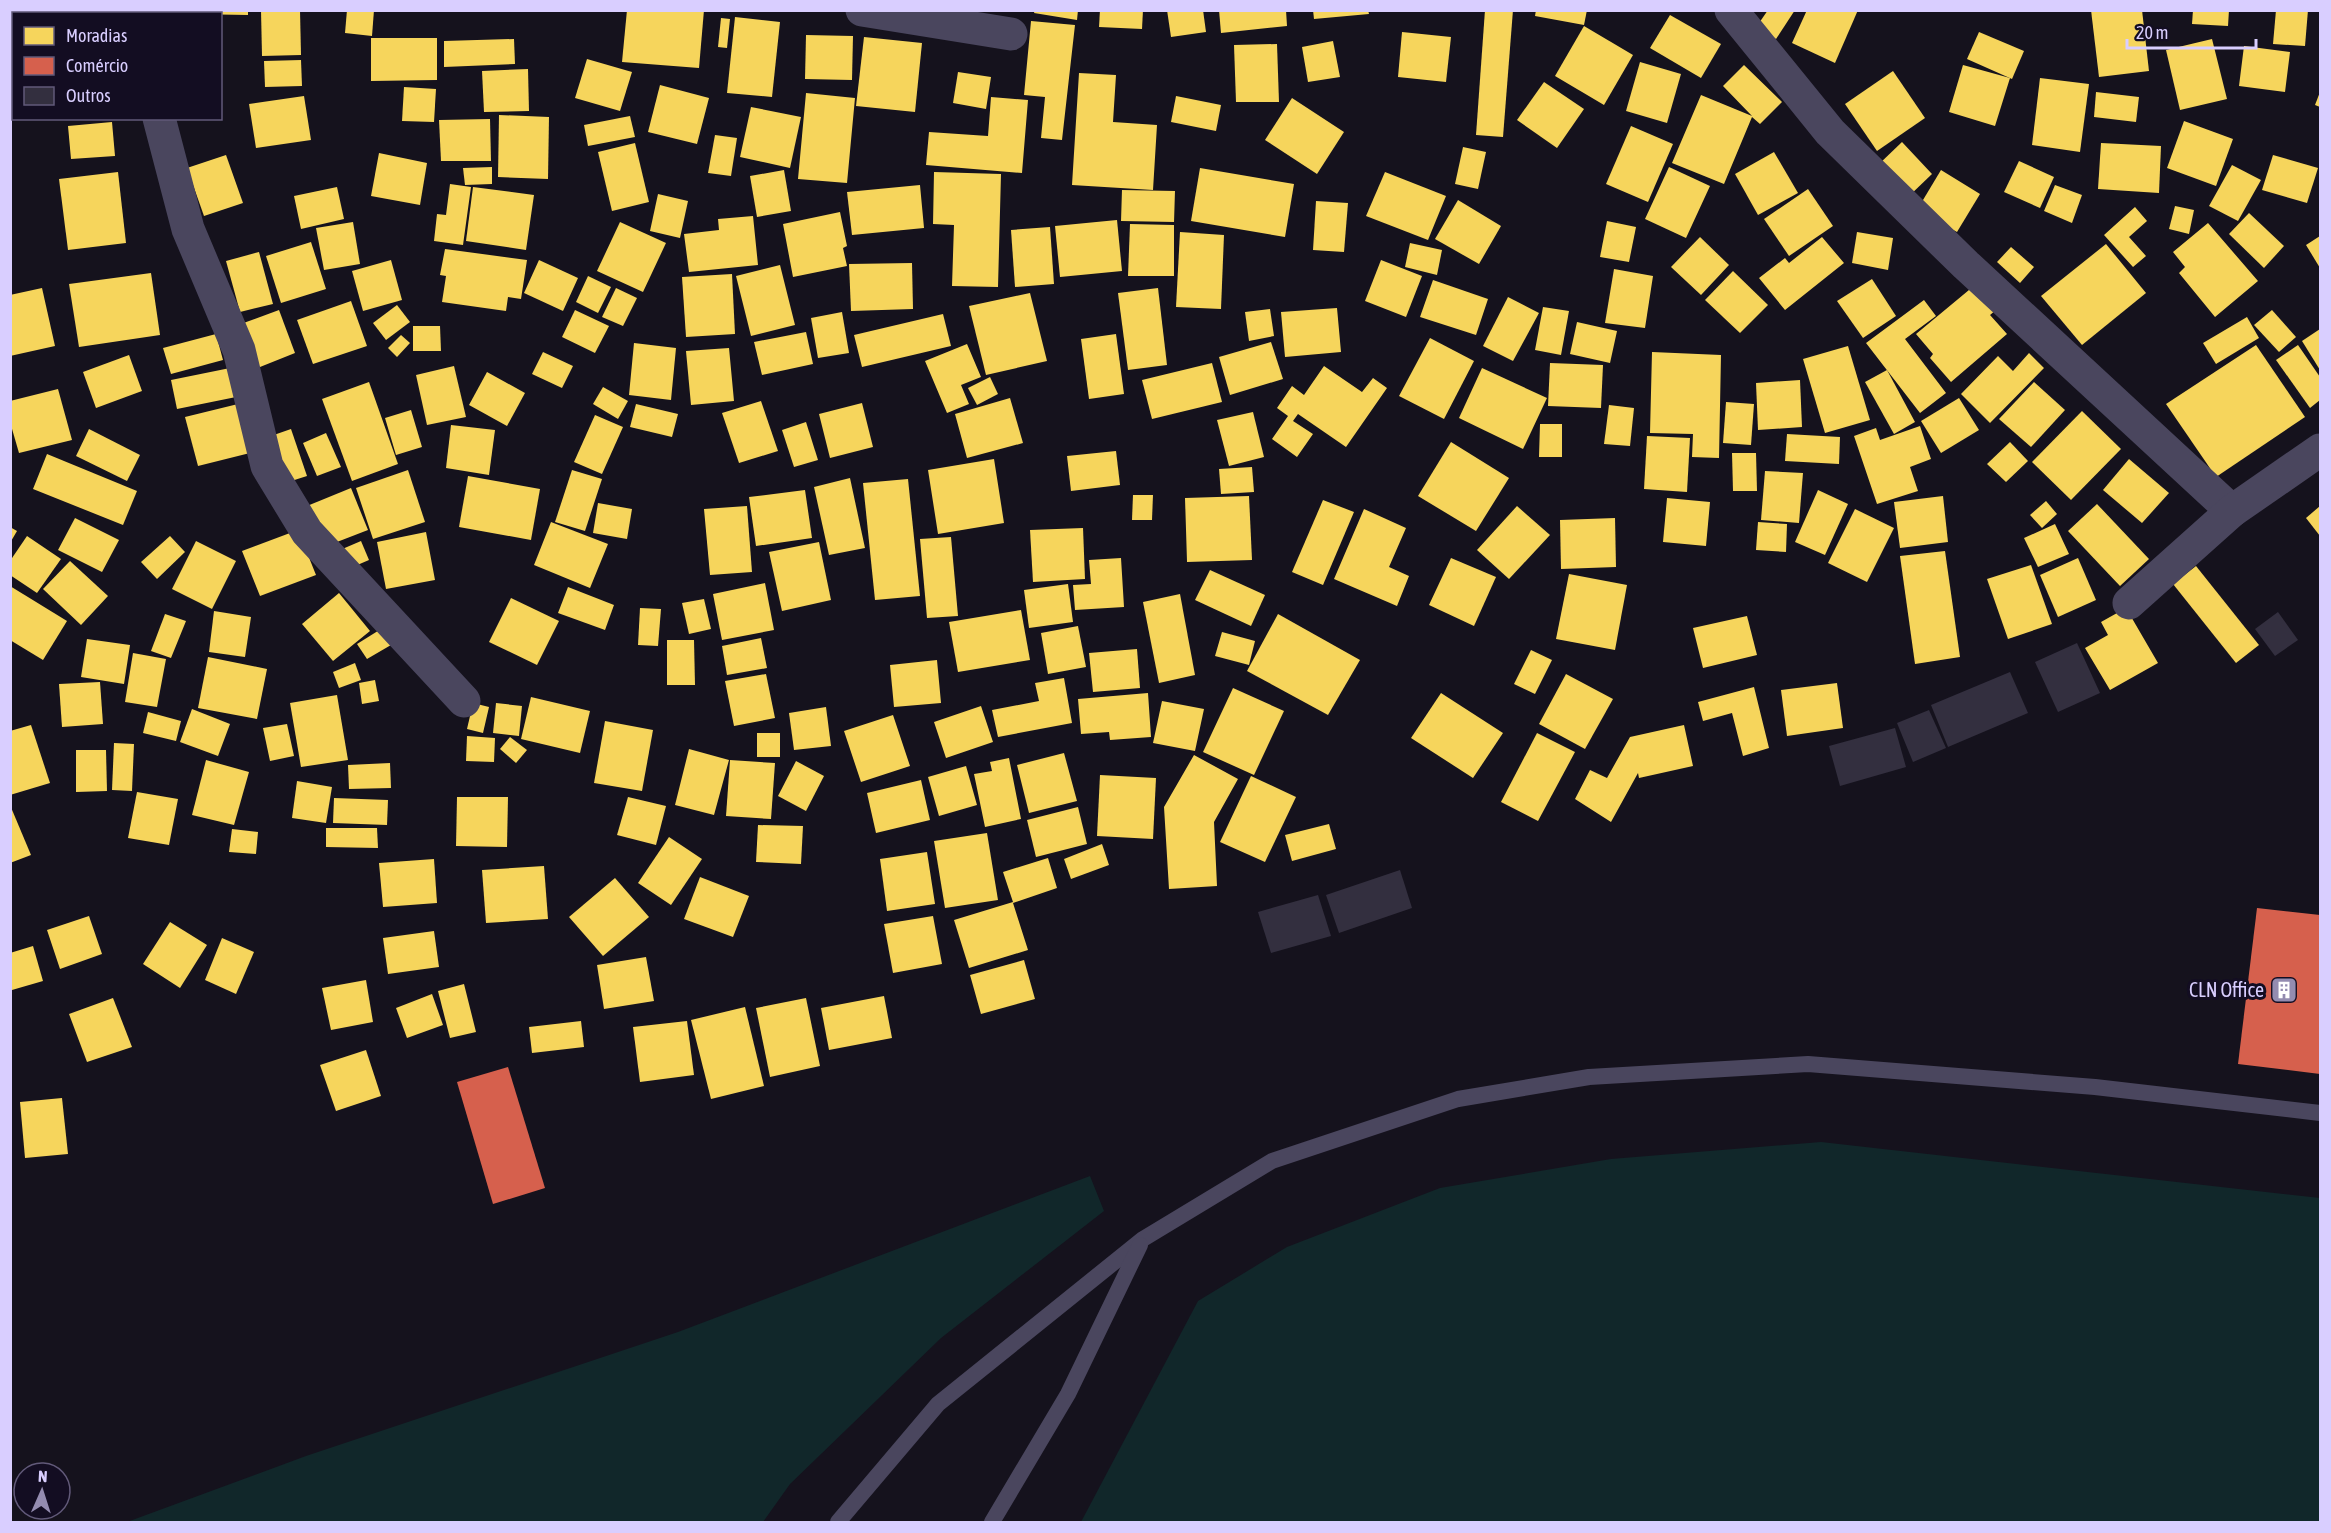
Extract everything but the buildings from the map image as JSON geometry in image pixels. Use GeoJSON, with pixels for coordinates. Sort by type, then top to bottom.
{"type":"FeatureCollection","features":[{"type":"Feature","properties":{"kind":"street"},"geometry":{"type":"LineString","coordinates":[[862,10],[1011,34]]}},
{"type":"Feature","properties":{"kind":"street"},"geometry":{"type":"LineString","coordinates":[[1731,10],[1830,132],[1966,265],[2232,511]]}},
{"type":"Feature","properties":{"kind":"street"},"geometry":{"type":"LineString","coordinates":[[160,120],[188,229],[239,350],[267,466],[307,532],[464,701]]}},
{"type":"Feature","properties":{"kind":"street"},"geometry":{"type":"LineString","coordinates":[[2129,603],[2232,511],[2320,450]]}},
{"type":"Feature","properties":{"kind":"lane"},"geometry":{"type":"LineString","coordinates":[[838,1522],[938,1404],[1143,1239],[1272,1161],[1458,1099],[1589,1077],[1808,1064],[2095,1087],[2320,1113]]}},
{"type":"Feature","properties":{"kind":"lane"},"geometry":{"type":"LineString","coordinates":[[992,1522],[1068,1394],[1143,1239]]}},
{"type":"Feature","properties":{"kind":"green space"},"geometry":{"type":"Polygon","coordinates":[[[1821,1142],[2320,1198],[2320,1522],[1081,1522],[1198,1301],[1287,1247],[1440,1188],[1611,1159],[1821,1142]]]}},
{"type":"Feature","properties":{"kind":"green space"},"geometry":{"type":"Polygon","coordinates":[[[1090,1176],[1104,1211],[941,1338],[790,1484],[763,1522],[127,1522],[306,1456],[678,1332],[1090,1176]]]}},
{"type":"Feature","properties":{"kind":"place","name":"CLN Office"},"geometry":{"type":"Point","coordinates":[2284,990]}}]}
